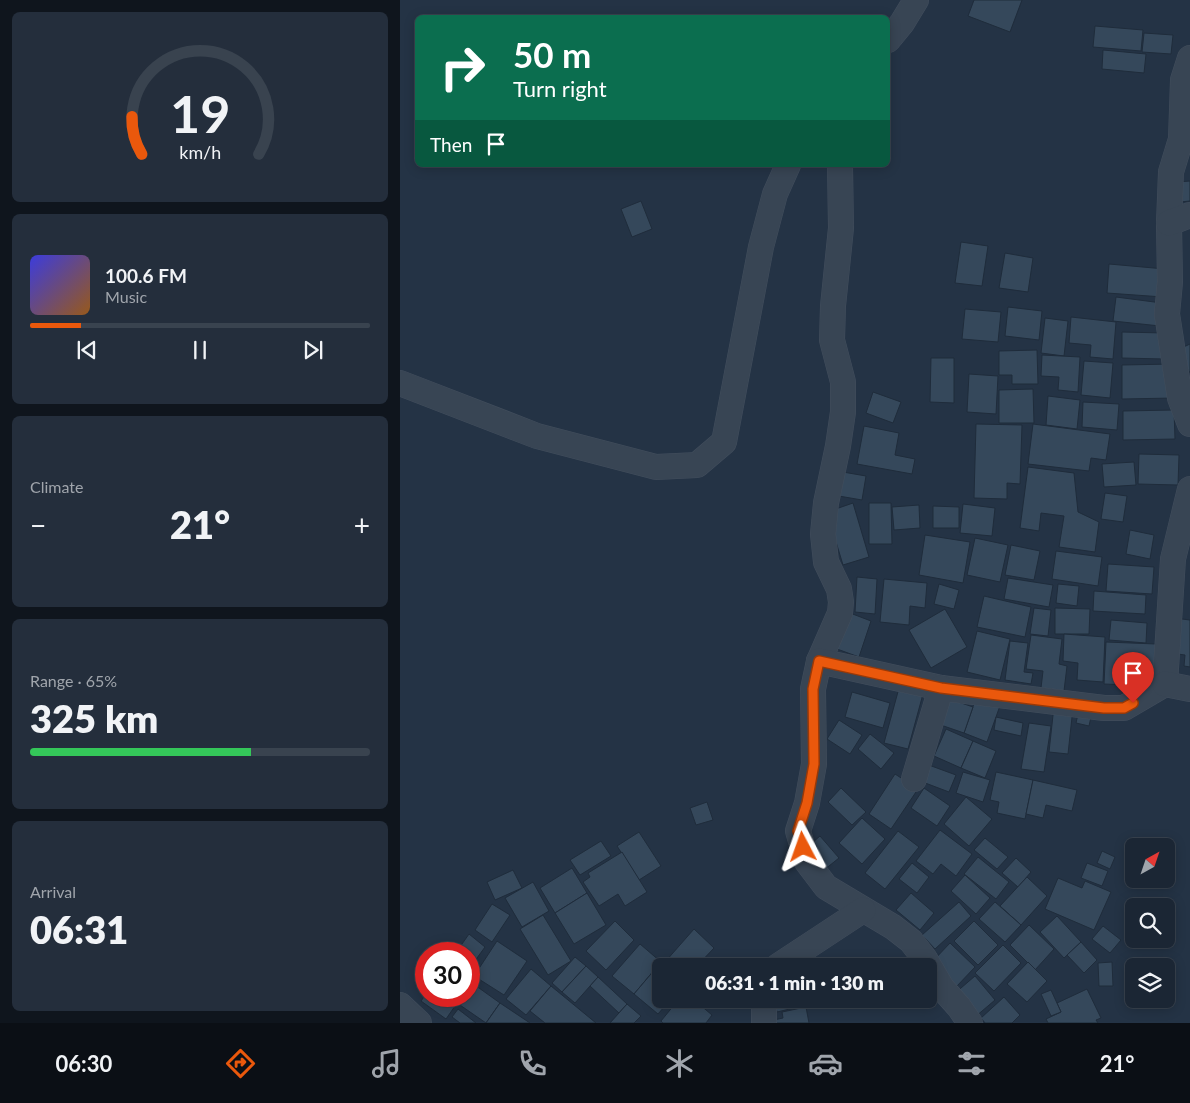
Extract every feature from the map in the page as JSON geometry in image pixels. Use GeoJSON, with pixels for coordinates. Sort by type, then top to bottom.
{"type":"FeatureCollection","features":[{"type":"Feature","properties":{"kind":"street"},"geometry":{"type":"LineString","coordinates":[[890,38],[902,23],[916,0]]}},
{"type":"Feature","properties":{"kind":"street"},"geometry":{"type":"LineString","coordinates":[[1190,58],[1183,80],[1181,139],[1171,172],[1179,219],[1166,314],[1180,398],[1190,424]]}},
{"type":"Feature","properties":{"kind":"street"},"geometry":{"type":"LineString","coordinates":[[400,383],[537,436],[656,468],[697,465],[724,442],[761,247],[775,194],[787,167]]}},
{"type":"Feature","properties":{"kind":"street"},"geometry":{"type":"LineString","coordinates":[[840,167],[841,228],[833,306],[832,340],[843,382],[843,412],[826,503],[823,534],[826,562],[839,589],[841,602],[840,613],[819,661],[813,689],[814,764],[807,803],[798,831],[807,862],[826,888],[893,927],[911,941],[925,959],[942,988],[959,1006],[970,1023]]}},
{"type":"Feature","properties":{"kind":"street"},"geometry":{"type":"LineString","coordinates":[[1165,684],[1173,559],[1190,489]]}},
{"type":"Feature","properties":{"kind":"street"},"geometry":{"type":"LineString","coordinates":[[819,661],[941,688],[1104,708],[1124,708],[1165,684],[1190,689]]}},
{"type":"Feature","properties":{"kind":"street"},"geometry":{"type":"LineString","coordinates":[[914,779],[941,688]]}},
{"type":"Feature","properties":{"kind":"street"},"geometry":{"type":"LineString","coordinates":[[790,958],[863,910]]}},
{"type":"Feature","properties":{"kind":"street"},"geometry":{"type":"LineString","coordinates":[[400,1004],[419,1023]]}},
{"type":"Feature","properties":{"kind":"street"},"geometry":{"type":"LineString","coordinates":[[764,1008],[764,1023]]}},
{"type":"Feature","properties":{"kind":"building"},"geometry":{"type":"Polygon","coordinates":[[[974,0],[1022,0],[1010,32],[968,16],[974,0]]]}},
{"type":"Feature","properties":{"kind":"building"},"geometry":{"type":"Polygon","coordinates":[[[1095,26],[1143,30],[1141,51],[1093,47],[1095,26]]]}},
{"type":"Feature","properties":{"kind":"building"},"geometry":{"type":"Polygon","coordinates":[[[1144,33],[1173,35],[1171,54],[1142,52],[1144,33]]]}},
{"type":"Feature","properties":{"kind":"building"},"geometry":{"type":"Polygon","coordinates":[[[1103,50],[1146,54],[1144,73],[1102,69],[1103,50]]]}},
{"type":"Feature","properties":{"kind":"building"},"geometry":{"type":"Polygon","coordinates":[[[1190,181],[1190,201],[1180,202],[1177,182],[1190,181]]]}},
{"type":"Feature","properties":{"kind":"building"},"geometry":{"type":"Polygon","coordinates":[[[641,201],[652,229],[632,237],[621,209],[641,201]]]}},
{"type":"Feature","properties":{"kind":"building"},"geometry":{"type":"Polygon","coordinates":[[[961,242],[988,246],[982,286],[955,283],[961,242]]]}},
{"type":"Feature","properties":{"kind":"building"},"geometry":{"type":"Polygon","coordinates":[[[1005,253],[1033,258],[1028,292],[999,288],[1005,253]]]}},
{"type":"Feature","properties":{"kind":"building"},"geometry":{"type":"Polygon","coordinates":[[[1109,264],[1165,269],[1163,297],[1107,293],[1109,264]]]}},
{"type":"Feature","properties":{"kind":"building"},"geometry":{"type":"Polygon","coordinates":[[[1116,297],[1162,303],[1160,326],[1113,321],[1116,297]]]}},
{"type":"Feature","properties":{"kind":"building"},"geometry":{"type":"Polygon","coordinates":[[[1008,307],[1042,311],[1039,340],[1005,336],[1008,307]]]}},
{"type":"Feature","properties":{"kind":"building"},"geometry":{"type":"Polygon","coordinates":[[[965,309],[1001,312],[998,342],[962,339],[965,309]]]}},
{"type":"Feature","properties":{"kind":"building"},"geometry":{"type":"Polygon","coordinates":[[[1071,317],[1116,322],[1113,359],[1090,357],[1091,345],[1069,343],[1071,317]]]}},
{"type":"Feature","properties":{"kind":"building"},"geometry":{"type":"Polygon","coordinates":[[[1045,318],[1068,321],[1064,356],[1041,353],[1045,318]]]}},
{"type":"Feature","properties":{"kind":"building"},"geometry":{"type":"Polygon","coordinates":[[[1122,332],[1164,333],[1164,359],[1122,358],[1122,332]]]}},
{"type":"Feature","properties":{"kind":"building"},"geometry":{"type":"Polygon","coordinates":[[[1190,344],[1190,373],[1173,352],[1190,344]]]}},
{"type":"Feature","properties":{"kind":"building"},"geometry":{"type":"Polygon","coordinates":[[[1037,350],[1038,384],[1012,384],[1012,375],[999,375],[999,351],[1037,350]]]}},
{"type":"Feature","properties":{"kind":"building"},"geometry":{"type":"Polygon","coordinates":[[[1042,355],[1080,357],[1078,392],[1058,390],[1059,377],[1041,376],[1042,355]]]}},
{"type":"Feature","properties":{"kind":"building"},"geometry":{"type":"Polygon","coordinates":[[[931,358],[954,358],[954,403],[930,402],[931,358]]]}},
{"type":"Feature","properties":{"kind":"building"},"geometry":{"type":"Polygon","coordinates":[[[1084,361],[1113,363],[1110,398],[1081,395],[1084,361]]]}},
{"type":"Feature","properties":{"kind":"building"},"geometry":{"type":"Polygon","coordinates":[[[1173,364],[1174,398],[1122,399],[1122,365],[1173,364]]]}},
{"type":"Feature","properties":{"kind":"building"},"geometry":{"type":"Polygon","coordinates":[[[969,374],[998,376],[996,414],[967,412],[969,374]]]}},
{"type":"Feature","properties":{"kind":"building"},"geometry":{"type":"Polygon","coordinates":[[[1033,389],[1034,423],[999,423],[999,390],[1033,389]]]}},
{"type":"Feature","properties":{"kind":"building"},"geometry":{"type":"Polygon","coordinates":[[[873,392],[901,402],[893,423],[866,413],[873,392]]]}},
{"type":"Feature","properties":{"kind":"building"},"geometry":{"type":"Polygon","coordinates":[[[1048,396],[1080,400],[1077,429],[1046,425],[1048,396]]]}},
{"type":"Feature","properties":{"kind":"building"},"geometry":{"type":"Polygon","coordinates":[[[1083,402],[1119,404],[1117,430],[1082,427],[1083,402]]]}},
{"type":"Feature","properties":{"kind":"building"},"geometry":{"type":"Polygon","coordinates":[[[1174,410],[1175,439],[1123,440],[1123,411],[1174,410]]]}},
{"type":"Feature","properties":{"kind":"building"},"geometry":{"type":"Polygon","coordinates":[[[976,424],[1022,425],[1020,484],[1007,483],[1007,499],[974,498],[976,424]]]}},
{"type":"Feature","properties":{"kind":"building"},"geometry":{"type":"Polygon","coordinates":[[[1033,424],[1110,434],[1106,460],[1091,458],[1089,471],[1028,464],[1033,424]]]}},
{"type":"Feature","properties":{"kind":"building"},"geometry":{"type":"Polygon","coordinates":[[[864,426],[899,433],[895,455],[915,459],[912,474],[857,464],[864,426]]]}},
{"type":"Feature","properties":{"kind":"building"},"geometry":{"type":"Polygon","coordinates":[[[1139,454],[1179,455],[1178,485],[1138,484],[1139,454]]]}},
{"type":"Feature","properties":{"kind":"building"},"geometry":{"type":"Polygon","coordinates":[[[1134,462],[1136,485],[1104,487],[1102,464],[1134,462]]]}},
{"type":"Feature","properties":{"kind":"building"},"geometry":{"type":"Polygon","coordinates":[[[1028,467],[1074,473],[1078,512],[1099,522],[1095,552],[1059,547],[1064,516],[1041,513],[1039,531],[1020,528],[1028,467]]]}},
{"type":"Feature","properties":{"kind":"building"},"geometry":{"type":"Polygon","coordinates":[[[837,471],[866,476],[862,500],[833,495],[837,471]]]}},
{"type":"Feature","properties":{"kind":"building"},"geometry":{"type":"Polygon","coordinates":[[[1105,493],[1127,496],[1123,522],[1101,519],[1105,493]]]}},
{"type":"Feature","properties":{"kind":"building"},"geometry":{"type":"Polygon","coordinates":[[[853,503],[869,557],[843,565],[827,512],[853,503]]]}},
{"type":"Feature","properties":{"kind":"building"},"geometry":{"type":"Polygon","coordinates":[[[869,503],[891,503],[892,544],[869,544],[869,503]]]}},
{"type":"Feature","properties":{"kind":"building"},"geometry":{"type":"Polygon","coordinates":[[[963,504],[995,508],[992,536],[960,533],[963,504]]]}},
{"type":"Feature","properties":{"kind":"building"},"geometry":{"type":"Polygon","coordinates":[[[919,505],[920,528],[894,530],[892,507],[919,505]]]}},
{"type":"Feature","properties":{"kind":"building"},"geometry":{"type":"Polygon","coordinates":[[[933,506],[959,507],[959,528],[933,528],[933,506]]]}},
{"type":"Feature","properties":{"kind":"building"},"geometry":{"type":"Polygon","coordinates":[[[1130,530],[1154,535],[1150,559],[1126,554],[1130,530]]]}},
{"type":"Feature","properties":{"kind":"building"},"geometry":{"type":"Polygon","coordinates":[[[925,535],[970,542],[963,583],[919,575],[925,535]]]}},
{"type":"Feature","properties":{"kind":"building"},"geometry":{"type":"Polygon","coordinates":[[[975,538],[1008,545],[1000,582],[967,575],[975,538]]]}},
{"type":"Feature","properties":{"kind":"building"},"geometry":{"type":"Polygon","coordinates":[[[1011,545],[1040,551],[1034,580],[1005,575],[1011,545]]]}},
{"type":"Feature","properties":{"kind":"building"},"geometry":{"type":"Polygon","coordinates":[[[1056,551],[1102,557],[1098,586],[1052,579],[1056,551]]]}},
{"type":"Feature","properties":{"kind":"building"},"geometry":{"type":"Polygon","coordinates":[[[1108,564],[1154,567],[1152,594],[1106,591],[1108,564]]]}},
{"type":"Feature","properties":{"kind":"building"},"geometry":{"type":"Polygon","coordinates":[[[857,577],[877,579],[875,614],[855,612],[857,577]]]}},
{"type":"Feature","properties":{"kind":"building"},"geometry":{"type":"Polygon","coordinates":[[[1008,578],[1053,585],[1049,607],[1004,599],[1008,578]]]}},
{"type":"Feature","properties":{"kind":"building"},"geometry":{"type":"Polygon","coordinates":[[[884,579],[927,583],[925,608],[910,606],[909,625],[880,622],[884,579]]]}},
{"type":"Feature","properties":{"kind":"building"},"geometry":{"type":"Polygon","coordinates":[[[939,584],[959,590],[954,609],[934,604],[939,584]]]}},
{"type":"Feature","properties":{"kind":"building"},"geometry":{"type":"Polygon","coordinates":[[[1058,584],[1079,586],[1077,606],[1056,603],[1058,584]]]}},
{"type":"Feature","properties":{"kind":"building"},"geometry":{"type":"Polygon","coordinates":[[[1094,591],[1146,595],[1145,614],[1093,611],[1094,591]]]}},
{"type":"Feature","properties":{"kind":"building"},"geometry":{"type":"Polygon","coordinates":[[[984,596],[1031,607],[1025,637],[977,627],[984,596]]]}},
{"type":"Feature","properties":{"kind":"building"},"geometry":{"type":"Polygon","coordinates":[[[1034,608],[1051,610],[1048,636],[1030,634],[1034,608]]]}},
{"type":"Feature","properties":{"kind":"building"},"geometry":{"type":"Polygon","coordinates":[[[1055,608],[1090,609],[1089,634],[1055,634],[1055,608]]]}},
{"type":"Feature","properties":{"kind":"building"},"geometry":{"type":"Polygon","coordinates":[[[945,609],[967,647],[931,668],[909,630],[945,609]]]}},
{"type":"Feature","properties":{"kind":"building"},"geometry":{"type":"Polygon","coordinates":[[[850,613],[871,621],[859,657],[837,649],[850,613]]]}},
{"type":"Feature","properties":{"kind":"building"},"geometry":{"type":"Polygon","coordinates":[[[1174,618],[1190,620],[1190,667],[1184,666],[1185,655],[1170,653],[1174,618]]]}},
{"type":"Feature","properties":{"kind":"building"},"geometry":{"type":"Polygon","coordinates":[[[1111,620],[1147,623],[1146,643],[1109,640],[1111,620]]]}},
{"type":"Feature","properties":{"kind":"building"},"geometry":{"type":"Polygon","coordinates":[[[977,631],[1010,639],[1000,680],[967,672],[977,631]]]}},
{"type":"Feature","properties":{"kind":"building"},"geometry":{"type":"Polygon","coordinates":[[[1064,634],[1105,637],[1103,682],[1077,680],[1078,663],[1063,661],[1064,634]]]}},
{"type":"Feature","properties":{"kind":"building"},"geometry":{"type":"Polygon","coordinates":[[[1031,635],[1062,639],[1059,664],[1067,666],[1064,691],[1041,688],[1043,671],[1026,669],[1031,635]]]}},
{"type":"Feature","properties":{"kind":"building"},"geometry":{"type":"Polygon","coordinates":[[[1010,641],[1028,643],[1024,672],[1033,673],[1031,684],[1005,680],[1010,641]]]}},
{"type":"Feature","properties":{"kind":"building"},"geometry":{"type":"Polygon","coordinates":[[[1106,642],[1156,644],[1154,686],[1104,684],[1106,642]]]}},
{"type":"Feature","properties":{"kind":"building"},"geometry":{"type":"Polygon","coordinates":[[[899,688],[923,694],[908,749],[884,743],[899,688]]]}},
{"type":"Feature","properties":{"kind":"building"},"geometry":{"type":"Polygon","coordinates":[[[852,692],[890,703],[883,728],[845,717],[852,692]]]}},
{"type":"Feature","properties":{"kind":"building"},"geometry":{"type":"Polygon","coordinates":[[[977,695],[1001,703],[987,742],[964,733],[977,695]]]}},
{"type":"Feature","properties":{"kind":"building"},"geometry":{"type":"Polygon","coordinates":[[[941,696],[973,707],[964,733],[932,722],[941,696]]]}},
{"type":"Feature","properties":{"kind":"building"},"geometry":{"type":"Polygon","coordinates":[[[1080,705],[1093,708],[1089,726],[1076,723],[1080,705]]]}},
{"type":"Feature","properties":{"kind":"building"},"geometry":{"type":"Polygon","coordinates":[[[1054,706],[1073,708],[1068,754],[1049,752],[1054,706]]]}},
{"type":"Feature","properties":{"kind":"building"},"geometry":{"type":"Polygon","coordinates":[[[996,717],[1023,723],[1021,736],[994,730],[996,717]]]}},
{"type":"Feature","properties":{"kind":"building"},"geometry":{"type":"Polygon","coordinates":[[[839,720],[862,735],[850,754],[827,739],[839,720]]]}},
{"type":"Feature","properties":{"kind":"building"},"geometry":{"type":"Polygon","coordinates":[[[1029,723],[1051,726],[1044,772],[1021,769],[1029,723]]]}},
{"type":"Feature","properties":{"kind":"building"},"geometry":{"type":"Polygon","coordinates":[[[946,729],[973,741],[961,768],[934,756],[946,729]]]}},
{"type":"Feature","properties":{"kind":"building"},"geometry":{"type":"Polygon","coordinates":[[[870,734],[894,753],[881,769],[858,749],[870,734]]]}},
{"type":"Feature","properties":{"kind":"building"},"geometry":{"type":"Polygon","coordinates":[[[973,741],[996,751],[985,778],[961,768],[973,741]]]}},
{"type":"Feature","properties":{"kind":"building"},"geometry":{"type":"Polygon","coordinates":[[[926,764],[956,775],[949,792],[920,781],[926,764]]]}},
{"type":"Feature","properties":{"kind":"building"},"geometry":{"type":"Polygon","coordinates":[[[963,772],[990,780],[983,802],[956,793],[963,772]]]}},
{"type":"Feature","properties":{"kind":"building"},"geometry":{"type":"Polygon","coordinates":[[[996,772],[1033,780],[1025,819],[997,813],[999,802],[990,800],[996,772]]]}},
{"type":"Feature","properties":{"kind":"building"},"geometry":{"type":"Polygon","coordinates":[[[895,774],[918,789],[891,829],[869,814],[895,774]]]}},
{"type":"Feature","properties":{"kind":"building"},"geometry":{"type":"Polygon","coordinates":[[[1033,780],[1077,790],[1072,811],[1046,805],[1043,818],[1026,814],[1033,780]]]}},
{"type":"Feature","properties":{"kind":"building"},"geometry":{"type":"Polygon","coordinates":[[[841,788],[866,812],[852,825],[828,802],[841,788]]]}},
{"type":"Feature","properties":{"kind":"building"},"geometry":{"type":"Polygon","coordinates":[[[924,788],[950,806],[937,826],[911,808],[924,788]]]}},
{"type":"Feature","properties":{"kind":"building"},"geometry":{"type":"Polygon","coordinates":[[[966,797],[992,819],[969,846],[944,824],[966,797]]]}},
{"type":"Feature","properties":{"kind":"building"},"geometry":{"type":"Polygon","coordinates":[[[707,802],[713,820],[696,825],[690,808],[707,802]]]}},
{"type":"Feature","properties":{"kind":"building"},"geometry":{"type":"Polygon","coordinates":[[[862,818],[885,839],[862,864],[839,843],[862,818]]]}},
{"type":"Feature","properties":{"kind":"building"},"geometry":{"type":"Polygon","coordinates":[[[940,830],[972,854],[956,876],[941,864],[933,874],[916,861],[940,830]]]}},
{"type":"Feature","properties":{"kind":"building"},"geometry":{"type":"Polygon","coordinates":[[[898,831],[919,847],[885,889],[865,873],[898,831]]]}},
{"type":"Feature","properties":{"kind":"building"},"geometry":{"type":"Polygon","coordinates":[[[639,832],[661,866],[639,880],[617,846],[639,832]]]}},
{"type":"Feature","properties":{"kind":"building"},"geometry":{"type":"Polygon","coordinates":[[[820,836],[839,858],[824,870],[805,849],[820,836]]]}},
{"type":"Feature","properties":{"kind":"building"},"geometry":{"type":"Polygon","coordinates":[[[985,838],[1008,857],[997,869],[974,850],[985,838]]]}},
{"type":"Feature","properties":{"kind":"building"},"geometry":{"type":"Polygon","coordinates":[[[601,841],[611,856],[580,875],[570,860],[601,841]]]}},
{"type":"Feature","properties":{"kind":"building"},"geometry":{"type":"Polygon","coordinates":[[[1102,851],[1115,857],[1110,869],[1097,863],[1102,851]]]}},
{"type":"Feature","properties":{"kind":"building"},"geometry":{"type":"Polygon","coordinates":[[[622,852],[647,892],[625,906],[618,894],[599,906],[583,882],[590,877],[588,873],[622,852]]]}},
{"type":"Feature","properties":{"kind":"building"},"geometry":{"type":"Polygon","coordinates":[[[978,857],[1009,882],[996,899],[964,874],[978,857]]]}},
{"type":"Feature","properties":{"kind":"building"},"geometry":{"type":"Polygon","coordinates":[[[1016,858],[1031,872],[1018,887],[1002,873],[1016,858]]]}},
{"type":"Feature","properties":{"kind":"building"},"geometry":{"type":"Polygon","coordinates":[[[912,863],[929,877],[917,893],[899,879],[912,863]]]}},
{"type":"Feature","properties":{"kind":"building"},"geometry":{"type":"Polygon","coordinates":[[[1087,863],[1108,871],[1102,886],[1081,878],[1087,863]]]}},
{"type":"Feature","properties":{"kind":"building"},"geometry":{"type":"Polygon","coordinates":[[[572,868],[587,893],[555,913],[540,888],[572,868]]]}},
{"type":"Feature","properties":{"kind":"building"},"geometry":{"type":"Polygon","coordinates":[[[513,870],[522,888],[495,900],[487,882],[513,870]]]}},
{"type":"Feature","properties":{"kind":"building"},"geometry":{"type":"Polygon","coordinates":[[[965,875],[990,898],[976,914],[951,891],[965,875]]]}},
{"type":"Feature","properties":{"kind":"building"},"geometry":{"type":"Polygon","coordinates":[[[1027,877],[1047,896],[1021,925],[1000,906],[1027,877]]]}},
{"type":"Feature","properties":{"kind":"building"},"geometry":{"type":"Polygon","coordinates":[[[1058,878],[1082,888],[1085,881],[1111,892],[1094,930],[1045,909],[1058,878]]]}},
{"type":"Feature","properties":{"kind":"building"},"geometry":{"type":"Polygon","coordinates":[[[533,882],[549,911],[522,927],[505,898],[533,882]]]}},
{"type":"Feature","properties":{"kind":"building"},"geometry":{"type":"Polygon","coordinates":[[[587,893],[606,925],[574,944],[555,913],[587,893]]]}},
{"type":"Feature","properties":{"kind":"building"},"geometry":{"type":"Polygon","coordinates":[[[911,893],[934,913],[920,930],[896,910],[911,893]]]}},
{"type":"Feature","properties":{"kind":"building"},"geometry":{"type":"Polygon","coordinates":[[[959,902],[971,916],[935,949],[922,935],[959,902]]]}},
{"type":"Feature","properties":{"kind":"building"},"geometry":{"type":"Polygon","coordinates":[[[995,902],[1021,925],[1005,942],[979,919],[995,902]]]}},
{"type":"Feature","properties":{"kind":"building"},"geometry":{"type":"Polygon","coordinates":[[[492,904],[510,915],[492,942],[475,930],[492,904]]]}},
{"type":"Feature","properties":{"kind":"building"},"geometry":{"type":"Polygon","coordinates":[[[543,915],[571,961],[548,975],[520,929],[543,915]]]}},
{"type":"Feature","properties":{"kind":"building"},"geometry":{"type":"Polygon","coordinates":[[[1057,916],[1081,942],[1064,958],[1040,932],[1057,916]]]}},
{"type":"Feature","properties":{"kind":"building"},"geometry":{"type":"Polygon","coordinates":[[[615,921],[634,940],[606,970],[586,951],[615,921]]]}},
{"type":"Feature","properties":{"kind":"building"},"geometry":{"type":"Polygon","coordinates":[[[974,921],[998,945],[978,965],[954,941],[974,921]]]}},
{"type":"Feature","properties":{"kind":"building"},"geometry":{"type":"Polygon","coordinates":[[[1029,925],[1054,949],[1035,970],[1010,945],[1029,925]]]}},
{"type":"Feature","properties":{"kind":"building"},"geometry":{"type":"Polygon","coordinates":[[[1103,926],[1121,940],[1110,953],[1092,939],[1103,926]]]}},
{"type":"Feature","properties":{"kind":"building"},"geometry":{"type":"Polygon","coordinates":[[[694,929],[714,948],[705,958],[669,958],[694,929]]]}},
{"type":"Feature","properties":{"kind":"building"},"geometry":{"type":"Polygon","coordinates":[[[469,934],[479,942],[463,942],[469,934]]]}},
{"type":"Feature","properties":{"kind":"building"},"geometry":{"type":"Polygon","coordinates":[[[497,941],[527,961],[504,995],[480,980],[480,967],[497,941]]]}},
{"type":"Feature","properties":{"kind":"building"},"geometry":{"type":"Polygon","coordinates":[[[1081,942],[1097,960],[1084,973],[1067,955],[1081,942]]]}},
{"type":"Feature","properties":{"kind":"building"},"geometry":{"type":"Polygon","coordinates":[[[480,943],[485,947],[480,954],[480,943]]]}},
{"type":"Feature","properties":{"kind":"building"},"geometry":{"type":"Polygon","coordinates":[[[950,943],[975,967],[957,986],[937,967],[936,958],[950,943]]]}},
{"type":"Feature","properties":{"kind":"building"},"geometry":{"type":"Polygon","coordinates":[[[640,944],[656,958],[652,958],[652,973],[634,994],[612,976],[640,944]]]}},
{"type":"Feature","properties":{"kind":"building"},"geometry":{"type":"Polygon","coordinates":[[[1003,945],[1021,963],[994,991],[975,973],[1003,945]]]}},
{"type":"Feature","properties":{"kind":"building"},"geometry":{"type":"Polygon","coordinates":[[[575,957],[586,966],[562,992],[552,983],[575,957]]]}},
{"type":"Feature","properties":{"kind":"building"},"geometry":{"type":"Polygon","coordinates":[[[1028,962],[1047,981],[1027,1002],[1007,984],[1028,962]]]}},
{"type":"Feature","properties":{"kind":"building"},"geometry":{"type":"Polygon","coordinates":[[[1112,962],[1113,986],[1099,986],[1098,963],[1112,962]]]}},
{"type":"Feature","properties":{"kind":"building"},"geometry":{"type":"Polygon","coordinates":[[[586,966],[598,977],[575,1003],[562,992],[586,966]]]}},
{"type":"Feature","properties":{"kind":"building"},"geometry":{"type":"Polygon","coordinates":[[[531,969],[551,986],[526,1015],[506,999],[531,969]]]}},
{"type":"Feature","properties":{"kind":"building"},"geometry":{"type":"Polygon","coordinates":[[[652,973],[652,1008],[663,1008],[658,1014],[634,994],[652,973]]]}},
{"type":"Feature","properties":{"kind":"building"},"geometry":{"type":"Polygon","coordinates":[[[975,976],[995,1000],[975,1017],[954,994],[975,976]]]}},
{"type":"Feature","properties":{"kind":"building"},"geometry":{"type":"Polygon","coordinates":[[[598,977],[627,1004],[619,1013],[590,986],[598,977]]]}},
{"type":"Feature","properties":{"kind":"building"},"geometry":{"type":"Polygon","coordinates":[[[551,986],[596,1023],[545,1023],[530,1011],[551,986]]]}},
{"type":"Feature","properties":{"kind":"building"},"geometry":{"type":"Polygon","coordinates":[[[480,989],[500,1003],[486,1023],[463,1007],[480,1007],[480,989]]]}},
{"type":"Feature","properties":{"kind":"building"},"geometry":{"type":"Polygon","coordinates":[[[1087,989],[1101,1018],[1096,1020],[1098,1023],[1048,1023],[1046,1019],[1061,1012],[1057,1003],[1087,989]]]}},
{"type":"Feature","properties":{"kind":"building"},"geometry":{"type":"Polygon","coordinates":[[[1051,990],[1061,1012],[1051,1016],[1041,994],[1051,990]]]}},
{"type":"Feature","properties":{"kind":"building"},"geometry":{"type":"Polygon","coordinates":[[[1004,997],[1020,1015],[1012,1023],[985,1023],[981,1018],[1004,997]]]}},
{"type":"Feature","properties":{"kind":"building"},"geometry":{"type":"Polygon","coordinates":[[[500,1003],[530,1023],[486,1023],[500,1003]]]}},
{"type":"Feature","properties":{"kind":"building"},"geometry":{"type":"Polygon","coordinates":[[[627,1004],[641,1016],[634,1023],[610,1023],[627,1004]]]}},
{"type":"Feature","properties":{"kind":"building"},"geometry":{"type":"Polygon","coordinates":[[[429,1007],[454,1007],[446,1019],[429,1007]]]}},
{"type":"Feature","properties":{"kind":"building"},"geometry":{"type":"Polygon","coordinates":[[[672,1008],[704,1008],[712,1015],[706,1023],[663,1023],[661,1021],[672,1008]]]}},
{"type":"Feature","properties":{"kind":"building"},"geometry":{"type":"Polygon","coordinates":[[[776,1008],[794,1008],[777,1012],[776,1008]]]}},
{"type":"Feature","properties":{"kind":"building"},"geometry":{"type":"Polygon","coordinates":[[[806,1008],[809,1023],[769,1023],[769,1021],[783,1018],[782,1012],[806,1008]]]}},
{"type":"Feature","properties":{"kind":"building"},"geometry":{"type":"Polygon","coordinates":[[[458,1009],[476,1023],[460,1023],[452,1017],[458,1009]]]}},
{"type":"Feature","properties":{"kind":"route"},"geometry":{"type":"LineString","coordinates":[[803,847],[798,831],[807,803],[814,764],[813,689],[819,661],[941,688],[1104,708],[1124,708],[1133,703]]}}]}
